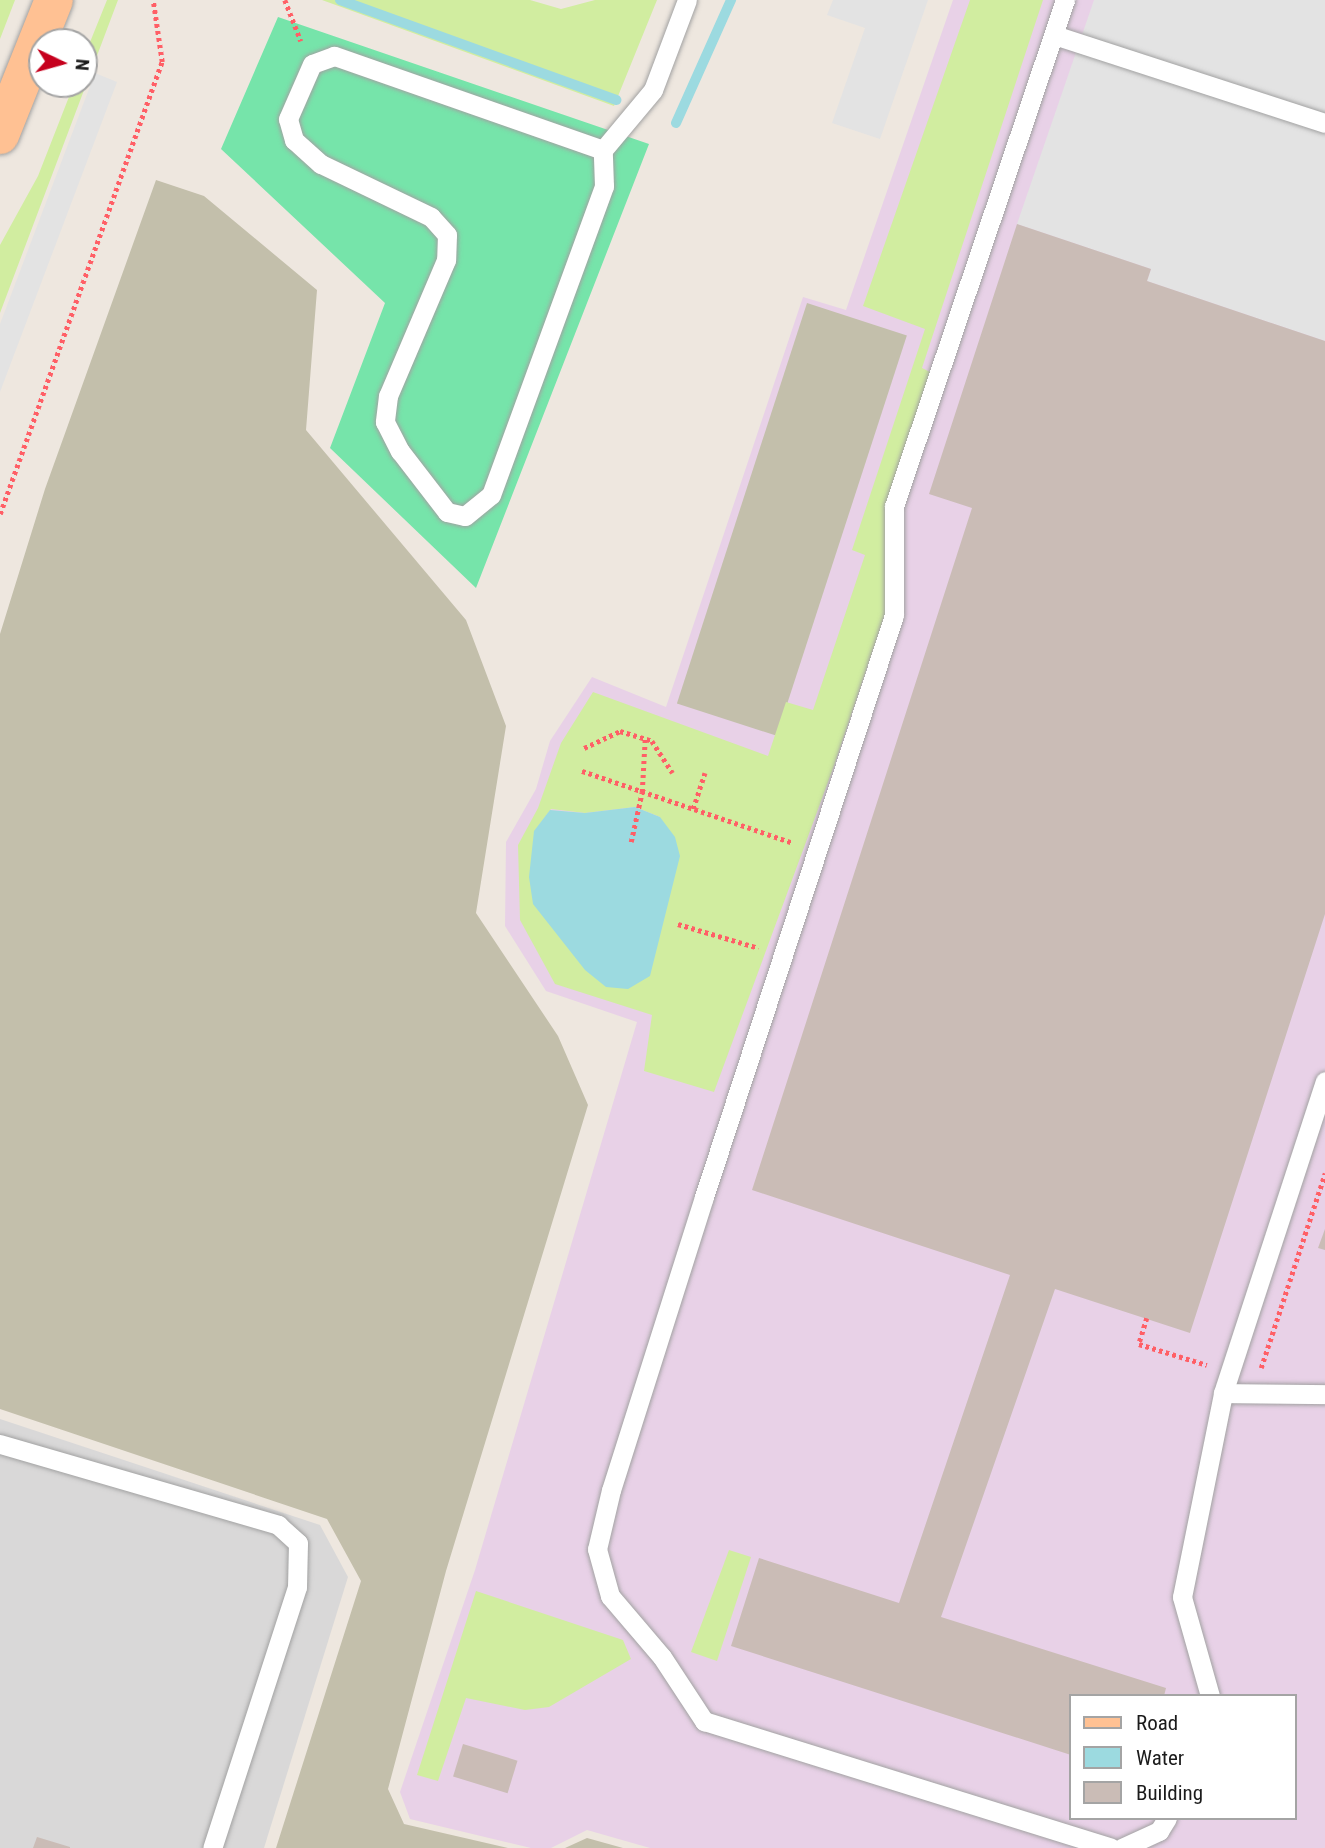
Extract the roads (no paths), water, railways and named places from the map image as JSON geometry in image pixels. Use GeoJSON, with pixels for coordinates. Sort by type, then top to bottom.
{"type":"FeatureCollection","features":[{"type":"Feature","properties":{"kind":"main road"},"geometry":{"type":"LineString","coordinates":[[0,135],[54,0]]}},
{"type":"Feature","properties":{"kind":"lane"},"geometry":{"type":"LineString","coordinates":[[603,150],[334,56],[312,64],[288,119],[294,140],[321,164],[431,217],[447,235],[446,260],[388,396],[385,422],[400,451],[447,512],[465,516],[491,495],[604,186],[603,150],[653,90],[687,0]]}},
{"type":"Feature","properties":{"kind":"lane"},"geometry":{"type":"LineString","coordinates":[[1065,0],[894,506],[894,615],[611,1490],[597,1549],[610,1595],[662,1657],[704,1721],[1111,1848]]}},
{"type":"Feature","properties":{"kind":"lane"},"geometry":{"type":"LineString","coordinates":[[1054,35],[1325,123]]}},
{"type":"Feature","properties":{"kind":"lane"},"geometry":{"type":"LineString","coordinates":[[1209,1694],[1182,1597],[1223,1392],[1325,1081]]}},
{"type":"Feature","properties":{"kind":"lane"},"geometry":{"type":"LineString","coordinates":[[1223,1392],[1325,1394]]}},
{"type":"Feature","properties":{"kind":"lane"},"geometry":{"type":"LineString","coordinates":[[0,1444],[278,1525],[299,1543],[297,1587],[212,1848]]}},
{"type":"Feature","properties":{"kind":"lane"},"geometry":{"type":"LineString","coordinates":[[1122,1848],[1159,1831],[1166,1820]]}},
{"type":"Feature","properties":{"kind":"water"},"geometry":{"type":"Polygon","coordinates":[[[635,807],[660,817],[675,837],[680,856],[650,976],[628,989],[606,987],[585,970],[533,904],[529,877],[534,831],[550,810],[585,813],[635,807]]]}},
{"type":"Feature","properties":{"kind":"waterway"},"geometry":{"type":"LineString","coordinates":[[340,0],[616,100]]}},
{"type":"Feature","properties":{"kind":"waterway"},"geometry":{"type":"LineString","coordinates":[[676,123],[731,0]]}}]}
